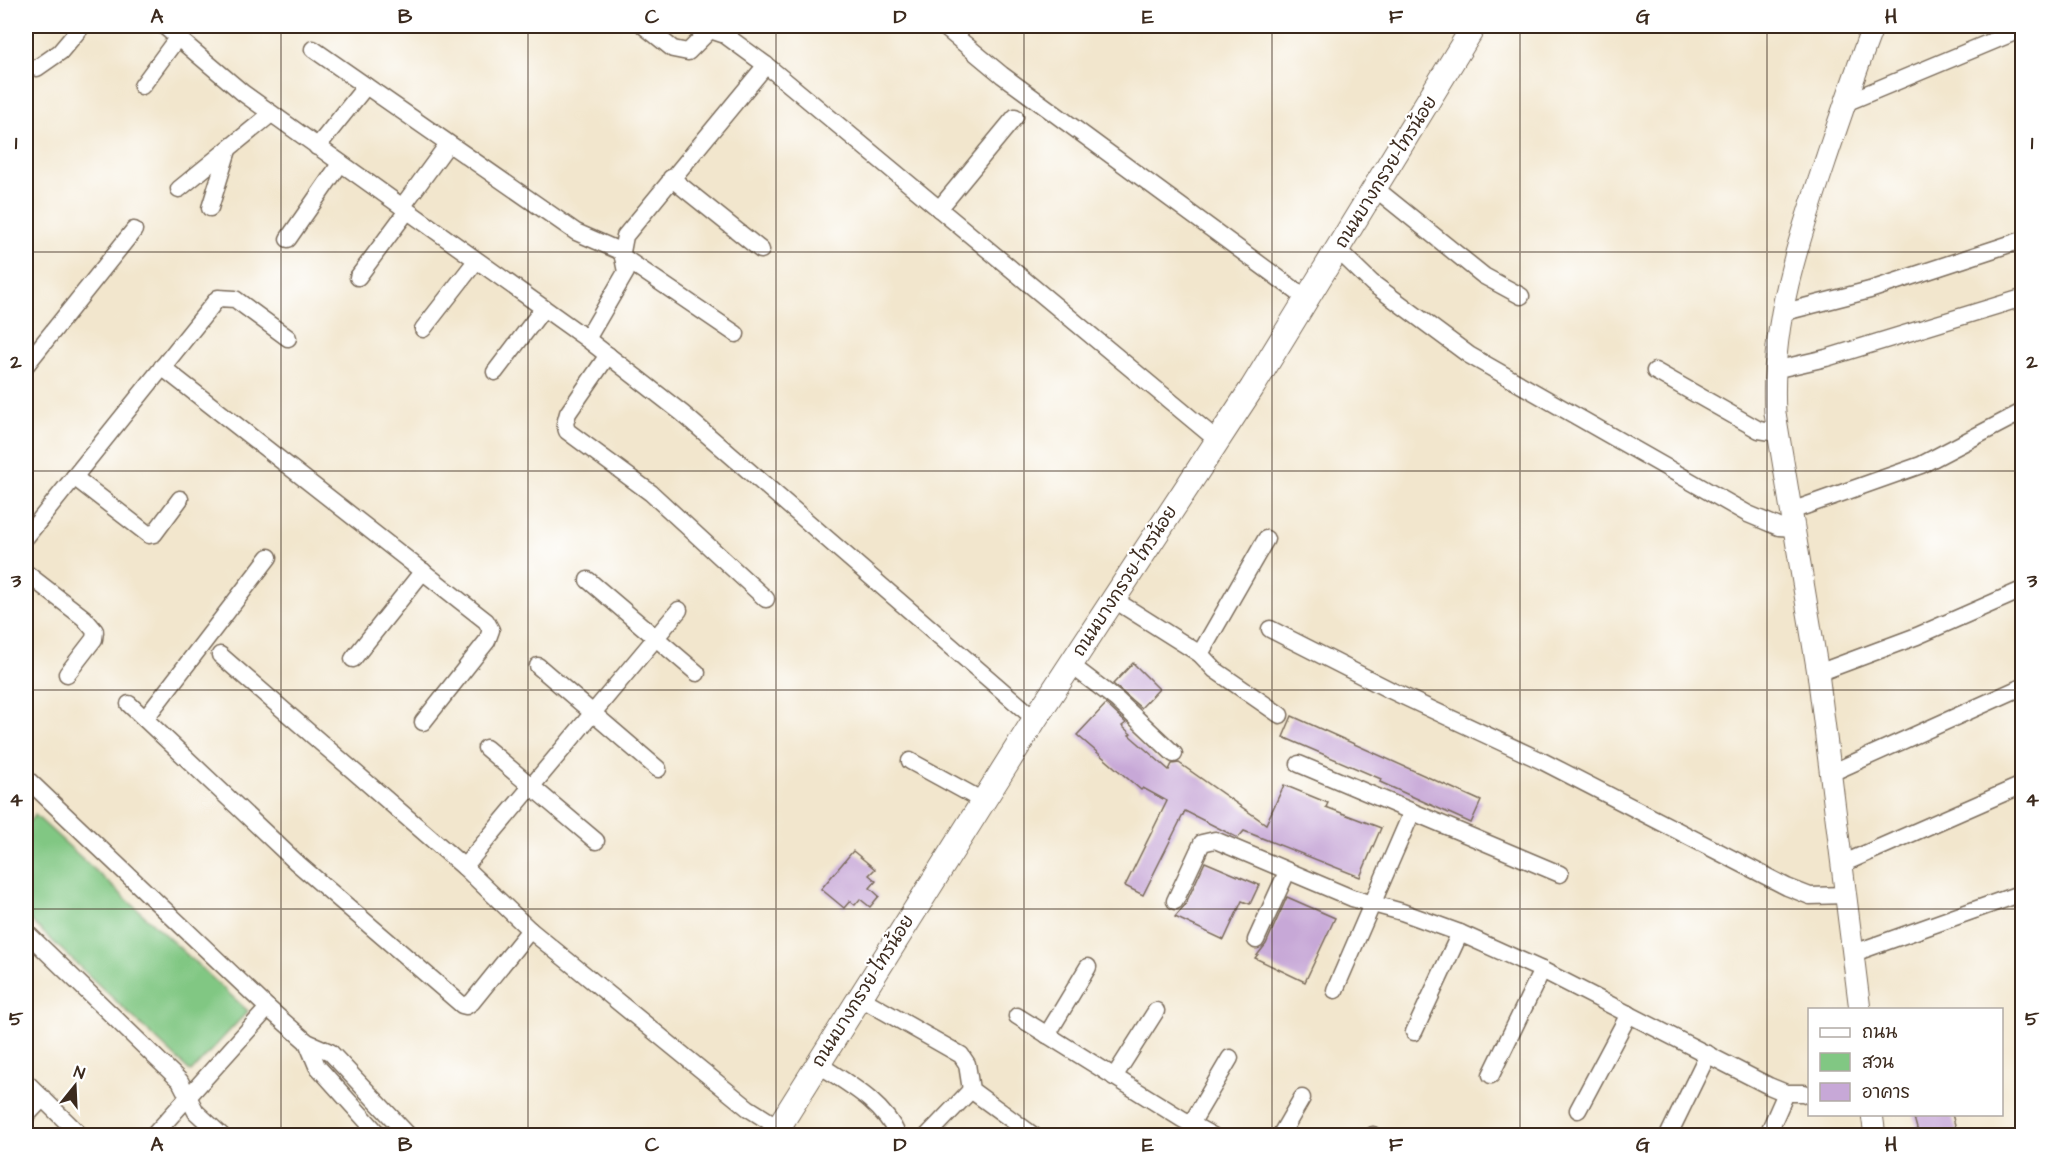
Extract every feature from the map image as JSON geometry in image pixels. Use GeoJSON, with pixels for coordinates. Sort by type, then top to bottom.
{"type":"FeatureCollection","features":[{"type":"Feature","properties":{"kind":"main road","name":"ถนนบางกรวย-ไทรน้อย"},"geometry":{"type":"LineString","coordinates":[[776,1131],[1035,719],[1338,250],[1474,26]]}},
{"type":"Feature","properties":{"kind":"street"},"geometry":{"type":"LineString","coordinates":[[37,68],[60,51],[82,26]]}},
{"type":"Feature","properties":{"kind":"street"},"geometry":{"type":"LineString","coordinates":[[164,26],[271,114],[587,339],[691,421],[1035,719]]}},
{"type":"Feature","properties":{"kind":"street"},"geometry":{"type":"LineString","coordinates":[[644,26],[680,52],[688,52],[712,28],[725,35],[766,65],[1217,440]]}},
{"type":"Feature","properties":{"kind":"street"},"geometry":{"type":"LineString","coordinates":[[944,26],[1002,75],[1307,299]]}},
{"type":"Feature","properties":{"kind":"street"},"geometry":{"type":"LineString","coordinates":[[1860,1008],[1818,673],[1778,433],[1774,370],[1781,313],[1790,269],[1873,26]]}},
{"type":"Feature","properties":{"kind":"street"},"geometry":{"type":"LineString","coordinates":[[1845,103],[2022,29]]}},
{"type":"Feature","properties":{"kind":"street"},"geometry":{"type":"LineString","coordinates":[[142,86],[178,37]]}},
{"type":"Feature","properties":{"kind":"street"},"geometry":{"type":"LineString","coordinates":[[313,49],[576,232],[622,255],[736,334]]}},
{"type":"Feature","properties":{"kind":"street"},"geometry":{"type":"LineString","coordinates":[[587,339],[626,273],[622,255],[625,236],[766,65]]}},
{"type":"Feature","properties":{"kind":"street"},"geometry":{"type":"LineString","coordinates":[[317,147],[366,86]]}},
{"type":"Feature","properties":{"kind":"street"},"geometry":{"type":"LineString","coordinates":[[179,189],[271,114]]}},
{"type":"Feature","properties":{"kind":"street"},"geometry":{"type":"LineString","coordinates":[[939,209],[1015,117]]}},
{"type":"Feature","properties":{"kind":"street"},"geometry":{"type":"LineString","coordinates":[[358,277],[448,144]]}},
{"type":"Feature","properties":{"kind":"street"},"geometry":{"type":"LineString","coordinates":[[210,208],[228,149]]}},
{"type":"Feature","properties":{"kind":"street"},"geometry":{"type":"LineString","coordinates":[[288,239],[340,164]]}},
{"type":"Feature","properties":{"kind":"street"},"geometry":{"type":"LineString","coordinates":[[671,178],[761,250]]}},
{"type":"Feature","properties":{"kind":"street"},"geometry":{"type":"LineString","coordinates":[[1376,189],[1484,276],[1521,296]]}},
{"type":"Feature","properties":{"kind":"street"},"geometry":{"type":"LineString","coordinates":[[26,365],[134,230]]}},
{"type":"Feature","properties":{"kind":"street"},"geometry":{"type":"LineString","coordinates":[[1781,313],[1870,290],[2022,240]]}},
{"type":"Feature","properties":{"kind":"street"},"geometry":{"type":"LineString","coordinates":[[1338,250],[1372,284],[1469,355],[1748,514],[1779,527],[1921,465],[2022,412]]}},
{"type":"Feature","properties":{"kind":"street"},"geometry":{"type":"LineString","coordinates":[[423,329],[476,261]]}},
{"type":"Feature","properties":{"kind":"street"},"geometry":{"type":"LineString","coordinates":[[26,537],[218,298],[235,299],[288,338]]}},
{"type":"Feature","properties":{"kind":"street"},"geometry":{"type":"LineString","coordinates":[[1774,370],[1826,358],[2022,298]]}},
{"type":"Feature","properties":{"kind":"street"},"geometry":{"type":"LineString","coordinates":[[495,372],[543,309]]}},
{"type":"Feature","properties":{"kind":"street"},"geometry":{"type":"LineString","coordinates":[[608,355],[568,413],[565,424],[567,431],[651,493],[766,599]]}},
{"type":"Feature","properties":{"kind":"street"},"geometry":{"type":"LineString","coordinates":[[162,367],[486,621],[491,630],[487,640],[423,722]]}},
{"type":"Feature","properties":{"kind":"street"},"geometry":{"type":"LineString","coordinates":[[1655,371],[1759,430],[1778,433]]}},
{"type":"Feature","properties":{"kind":"street"},"geometry":{"type":"LineString","coordinates":[[74,477],[149,535],[154,534],[180,499]]}},
{"type":"Feature","properties":{"kind":"street"},"geometry":{"type":"LineString","coordinates":[[1200,654],[1266,539]]}},
{"type":"Feature","properties":{"kind":"street"},"geometry":{"type":"LineString","coordinates":[[145,719],[269,556]]}},
{"type":"Feature","properties":{"kind":"street"},"geometry":{"type":"LineString","coordinates":[[353,660],[423,571]]}},
{"type":"Feature","properties":{"kind":"street"},"geometry":{"type":"LineString","coordinates":[[26,573],[84,618],[95,631],[94,639],[67,674]]}},
{"type":"Feature","properties":{"kind":"street"},"geometry":{"type":"LineString","coordinates":[[588,580],[697,673]]}},
{"type":"Feature","properties":{"kind":"street"},"geometry":{"type":"LineString","coordinates":[[1818,673],[1917,636],[2022,590]]}},
{"type":"Feature","properties":{"kind":"street"},"geometry":{"type":"LineString","coordinates":[[1113,599],[1200,654],[1215,670],[1280,715]]}},
{"type":"Feature","properties":{"kind":"street"},"geometry":{"type":"LineString","coordinates":[[464,867],[679,610]]}},
{"type":"Feature","properties":{"kind":"street"},"geometry":{"type":"LineString","coordinates":[[1270,629],[1390,690],[1550,765],[1787,887],[1810,896],[1846,895]]}},
{"type":"Feature","properties":{"kind":"street"},"geometry":{"type":"LineString","coordinates":[[220,655],[464,867],[530,930],[776,1131]]}},
{"type":"Feature","properties":{"kind":"street"},"geometry":{"type":"LineString","coordinates":[[1071,664],[1117,700],[1174,754]]}},
{"type":"Feature","properties":{"kind":"street"},"geometry":{"type":"LineString","coordinates":[[538,666],[658,769]]}},
{"type":"Feature","properties":{"kind":"street"},"geometry":{"type":"LineString","coordinates":[[1831,773],[2022,687]]}},
{"type":"Feature","properties":{"kind":"street"},"geometry":{"type":"LineString","coordinates":[[129,704],[296,862],[462,1005],[466,1006],[472,1002],[530,930]]}},
{"type":"Feature","properties":{"kind":"street"},"geometry":{"type":"LineString","coordinates":[[486,748],[596,841]]}},
{"type":"Feature","properties":{"kind":"street"},"geometry":{"type":"LineString","coordinates":[[910,761],[983,801]]}},
{"type":"Feature","properties":{"kind":"street"},"geometry":{"type":"LineString","coordinates":[[1299,764],[1560,874]]}},
{"type":"Feature","properties":{"kind":"street"},"geometry":{"type":"LineString","coordinates":[[26,778],[268,1008],[307,1042],[330,1052],[409,1136]]}},
{"type":"Feature","properties":{"kind":"street"},"geometry":{"type":"LineString","coordinates":[[1842,864],[2022,785]]}},
{"type":"Feature","properties":{"kind":"street"},"geometry":{"type":"LineString","coordinates":[[1335,990],[1412,812]]}},
{"type":"Feature","properties":{"kind":"street"},"geometry":{"type":"LineString","coordinates":[[1175,901],[1203,843],[1215,840],[1287,872],[1460,933],[1542,970],[1786,1093],[1808,1092]]}},
{"type":"Feature","properties":{"kind":"street"},"geometry":{"type":"LineString","coordinates":[[1256,940],[1287,872]]}},
{"type":"Feature","properties":{"kind":"street"},"geometry":{"type":"LineString","coordinates":[[1854,953],[2022,893]]}},
{"type":"Feature","properties":{"kind":"street"},"geometry":{"type":"LineString","coordinates":[[26,932],[180,1081],[196,1112],[222,1136]]}},
{"type":"Feature","properties":{"kind":"street"},"geometry":{"type":"LineString","coordinates":[[1414,1032],[1460,933]]}},
{"type":"Feature","properties":{"kind":"street"},"geometry":{"type":"LineString","coordinates":[[1047,1035],[1088,967]]}},
{"type":"Feature","properties":{"kind":"street"},"geometry":{"type":"LineString","coordinates":[[1491,1075],[1542,970]]}},
{"type":"Feature","properties":{"kind":"street"},"geometry":{"type":"LineString","coordinates":[[859,997],[961,1055],[967,1064],[970,1090],[1034,1136]]}},
{"type":"Feature","properties":{"kind":"street"},"geometry":{"type":"LineString","coordinates":[[153,1136],[268,1008]]}},
{"type":"Feature","properties":{"kind":"street"},"geometry":{"type":"LineString","coordinates":[[1114,1077],[1156,1011]]}},
{"type":"Feature","properties":{"kind":"street"},"geometry":{"type":"LineString","coordinates":[[1578,1110],[1629,1014]]}},
{"type":"Feature","properties":{"kind":"street"},"geometry":{"type":"LineString","coordinates":[[1017,1016],[1213,1136]]}},
{"type":"Feature","properties":{"kind":"street"},"geometry":{"type":"LineString","coordinates":[[307,1042],[317,1066],[380,1136]]}},
{"type":"Feature","properties":{"kind":"street"},"geometry":{"type":"LineString","coordinates":[[1668,1136],[1708,1054]]}},
{"type":"Feature","properties":{"kind":"street"},"geometry":{"type":"LineString","coordinates":[[1191,1124],[1230,1058]]}},
{"type":"Feature","properties":{"kind":"street"},"geometry":{"type":"LineString","coordinates":[[818,1064],[870,1100],[891,1120],[898,1136]]}},
{"type":"Feature","properties":{"kind":"street"},"geometry":{"type":"LineString","coordinates":[[26,1082],[81,1136]]}},
{"type":"Feature","properties":{"kind":"street"},"geometry":{"type":"LineString","coordinates":[[927,1136],[970,1090]]}},
{"type":"Feature","properties":{"kind":"street"},"geometry":{"type":"LineString","coordinates":[[1767,1136],[1786,1093]]}},
{"type":"Feature","properties":{"kind":"street"},"geometry":{"type":"LineString","coordinates":[[26,1116],[43,1098]]}},
{"type":"Feature","properties":{"kind":"street"},"geometry":{"type":"LineString","coordinates":[[1280,1136],[1302,1098]]}},
{"type":"Feature","properties":{"kind":"street"},"geometry":{"type":"LineString","coordinates":[[1872,1116],[1875,1136]]}},
{"type":"Feature","properties":{"kind":"green space"},"geometry":{"type":"Polygon","coordinates":[[[35,815],[248,1011],[191,1072],[26,916],[26,825],[35,815]]]}},
{"type":"Feature","properties":{"kind":"building"},"geometry":{"type":"Polygon","coordinates":[[[1133,663],[1159,689],[1141,708],[1113,684],[1133,663]]]}},
{"type":"Feature","properties":{"kind":"building"},"geometry":{"type":"Polygon","coordinates":[[[1106,704],[1126,723],[1122,726],[1131,734],[1129,735],[1169,770],[1172,764],[1179,763],[1266,824],[1284,785],[1328,803],[1326,807],[1381,828],[1360,877],[1244,831],[1238,838],[1185,811],[1143,895],[1125,886],[1167,801],[1143,788],[1141,790],[1077,735],[1106,704]]]}},
{"type":"Feature","properties":{"kind":"building"},"geometry":{"type":"Polygon","coordinates":[[[1292,716],[1481,801],[1471,823],[1380,782],[1381,779],[1283,737],[1292,716]]]}},
{"type":"Feature","properties":{"kind":"building"},"geometry":{"type":"Polygon","coordinates":[[[853,851],[875,869],[869,875],[876,881],[870,888],[879,896],[870,907],[860,899],[855,905],[850,901],[844,908],[821,889],[853,851]]]}},
{"type":"Feature","properties":{"kind":"building"},"geometry":{"type":"Polygon","coordinates":[[[1205,862],[1259,885],[1250,904],[1242,901],[1224,940],[1175,917],[1185,905],[1205,862]]]}},
{"type":"Feature","properties":{"kind":"building"},"geometry":{"type":"Polygon","coordinates":[[[1287,897],[1335,918],[1305,982],[1255,958],[1266,944],[1287,897]]]}},
{"type":"Feature","properties":{"kind":"building"},"geometry":{"type":"Polygon","coordinates":[[[1914,1116],[1953,1116],[1958,1136],[1919,1136],[1914,1116]]]}}]}
